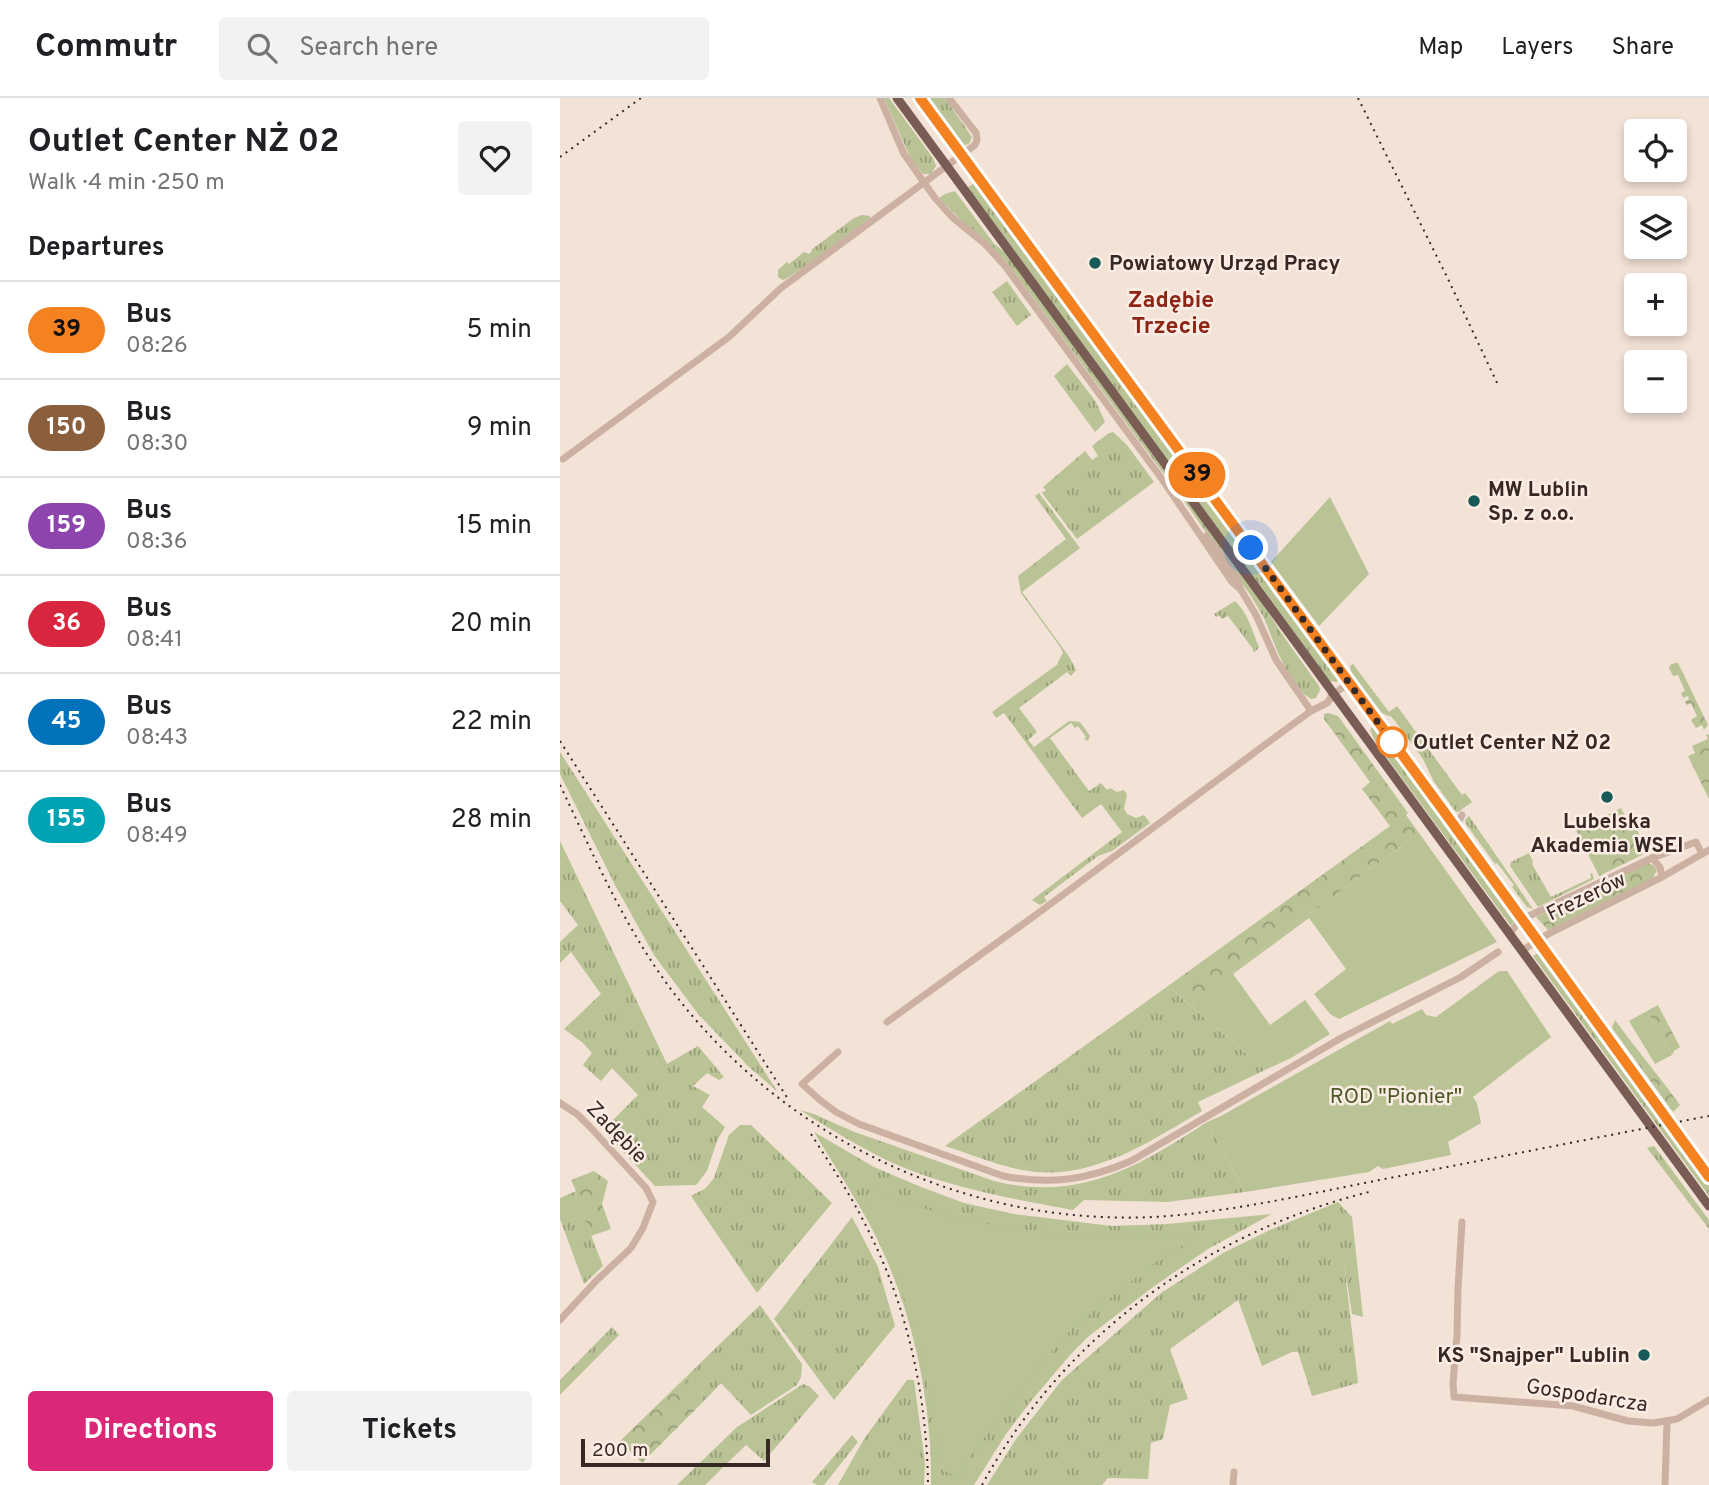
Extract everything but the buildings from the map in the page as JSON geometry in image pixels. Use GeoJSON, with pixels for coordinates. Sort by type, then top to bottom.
{"type":"FeatureCollection","features":[{"type":"Feature","properties":{"kind":"main road"},"geometry":{"type":"LineString","coordinates":[[897,98],[1709,1206]]}},
{"type":"Feature","properties":{"kind":"main road"},"geometry":{"type":"LineString","coordinates":[[920,98],[1709,1177]]}},
{"type":"Feature","properties":{"kind":"main road"},"geometry":{"type":"LineString","coordinates":[[1327,703],[1341,704]]}},
{"type":"Feature","properties":{"kind":"main road"},"geometry":{"type":"LineString","coordinates":[[1362,732],[1366,720],[1370,719],[1379,724]]}},
{"type":"Feature","properties":{"kind":"street"},"geometry":{"type":"LineString","coordinates":[[880,98],[899,144],[924,183],[946,211],[989,248],[1005,266],[1162,479],[1232,582],[1241,590],[1256,615],[1276,660],[1311,711]]}},
{"type":"Feature","properties":{"kind":"street"},"geometry":{"type":"LineString","coordinates":[[563,459],[729,337],[781,288],[975,145],[976,133],[949,98]]}},
{"type":"Feature","properties":{"kind":"street"},"geometry":{"type":"LineString","coordinates":[[887,1022],[1349,683]]}},
{"type":"Feature","properties":{"kind":"street"},"geometry":{"type":"LineString","coordinates":[[1311,711],[1327,703],[1334,694]]}},
{"type":"Feature","properties":{"kind":"street","name":"Frezerów"},"geometry":{"type":"LineString","coordinates":[[1510,933],[1521,920],[1652,858],[1696,842],[1706,852],[1662,877],[1554,930],[1523,950]]}},
{"type":"Feature","properties":{"kind":"street"},"geometry":{"type":"LineString","coordinates":[[1652,858],[1660,867],[1662,877]]}},
{"type":"Feature","properties":{"kind":"street"},"geometry":{"type":"LineString","coordinates":[[838,1052],[802,1084],[836,1112],[859,1124],[1003,1176],[1025,1180],[1067,1180],[1101,1173],[1131,1161],[1340,1038],[1461,978],[1498,951]]}},
{"type":"Feature","properties":{"kind":"street","name":"Zadębie"},"geometry":{"type":"LineString","coordinates":[[560,1103],[583,1119],[646,1188],[653,1202],[634,1243],[560,1320]]}},
{"type":"Feature","properties":{"kind":"street","name":"Gospodarcza"},"geometry":{"type":"LineString","coordinates":[[1462,1222],[1454,1397],[1573,1406],[1628,1421],[1653,1423],[1667,1422],[1686,1415],[1709,1400]]}},
{"type":"Feature","properties":{"kind":"street"},"geometry":{"type":"LineString","coordinates":[[1665,1485],[1667,1422]]}},
{"type":"Feature","properties":{"kind":"street"},"geometry":{"type":"LineString","coordinates":[[1233,1485],[1234,1472]]}},
{"type":"Feature","properties":{"kind":"green space"},"geometry":{"type":"Polygon","coordinates":[[[884,98],[889,98],[933,158],[936,166],[931,174],[923,174],[911,159],[884,98]]]}},
{"type":"Feature","properties":{"kind":"green space"},"geometry":{"type":"Polygon","coordinates":[[[925,98],[945,98],[972,137],[969,144],[965,147],[959,144],[925,98]]]}},
{"type":"Feature","properties":{"kind":"green space"},"geometry":{"type":"Polygon","coordinates":[[[974,183],[1338,673],[1337,682],[1329,681],[967,188],[974,183]]]}},
{"type":"Feature","properties":{"kind":"green space"},"geometry":{"type":"Polygon","coordinates":[[[955,191],[995,245],[1009,256],[1259,598],[1319,686],[1316,698],[1311,699],[1304,694],[1288,673],[1264,618],[1251,596],[1184,501],[1007,263],[939,198],[955,191]]]}},
{"type":"Feature","properties":{"kind":"green space"},"geometry":{"type":"Polygon","coordinates":[[[862,215],[870,218],[816,260],[783,280],[778,277],[778,270],[787,262],[789,264],[804,252],[809,254],[854,218],[862,215]]]}},
{"type":"Feature","properties":{"kind":"green space"},"geometry":{"type":"Polygon","coordinates":[[[1007,281],[1031,315],[1017,326],[992,292],[1007,281]]]}},
{"type":"Feature","properties":{"kind":"green space"},"geometry":{"type":"Polygon","coordinates":[[[1067,364],[1096,402],[1105,422],[1095,432],[1054,376],[1067,364]]]}},
{"type":"Feature","properties":{"kind":"green space"},"geometry":{"type":"Polygon","coordinates":[[[1113,432],[1127,445],[1154,482],[1077,539],[1042,493],[1046,490],[1043,487],[1085,451],[1092,460],[1098,456],[1092,446],[1113,432]]]}},
{"type":"Feature","properties":{"kind":"green space"},"geometry":{"type":"Polygon","coordinates":[[[1039,493],[1080,548],[1022,592],[1076,670],[1071,676],[1067,672],[1019,708],[1037,732],[1028,740],[1034,747],[1069,721],[1080,722],[1090,736],[1088,741],[1084,739],[1086,737],[1078,726],[1075,728],[1071,723],[1050,738],[1089,791],[1101,783],[1107,790],[1124,790],[1127,795],[1124,808],[1127,814],[1136,818],[1144,815],[1150,823],[1112,851],[1098,856],[1044,897],[1047,901],[1040,905],[1032,900],[1122,832],[1101,804],[1082,818],[1004,713],[996,718],[992,712],[1058,664],[1063,653],[1021,593],[1018,576],[1066,539],[1035,496],[1039,493]]]}},
{"type":"Feature","properties":{"kind":"green space"},"geometry":{"type":"Polygon","coordinates":[[[1330,497],[1369,574],[1319,626],[1271,562],[1330,497]]]}},
{"type":"Feature","properties":{"kind":"green space"},"geometry":{"type":"Polygon","coordinates":[[[1235,601],[1249,622],[1259,647],[1256,651],[1253,652],[1228,616],[1222,619],[1214,614],[1235,601]]]}},
{"type":"Feature","properties":{"kind":"green space"},"geometry":{"type":"Polygon","coordinates":[[[1678,663],[1708,725],[1704,730],[1702,725],[1696,728],[1691,720],[1697,716],[1691,703],[1687,705],[1685,702],[1689,699],[1688,696],[1683,698],[1681,693],[1685,691],[1678,675],[1673,676],[1669,668],[1678,663]]]}},
{"type":"Feature","properties":{"kind":"green space"},"geometry":{"type":"Polygon","coordinates":[[[1353,664],[1389,712],[1397,706],[1462,795],[1465,793],[1472,802],[1456,812],[1434,782],[1423,759],[1392,717],[1381,713],[1351,672],[1350,666],[1353,664]]]}},
{"type":"Feature","properties":{"kind":"green space"},"geometry":{"type":"Polygon","coordinates":[[[1324,714],[1338,716],[1408,813],[1406,815],[1419,833],[1189,1004],[1168,986],[1390,826],[1362,789],[1370,782],[1324,719],[1324,714]]]}},
{"type":"Feature","properties":{"kind":"green space"},"geometry":{"type":"Polygon","coordinates":[[[1373,725],[1516,919],[1511,926],[1376,743],[1370,730],[1373,725]]]}},
{"type":"Feature","properties":{"kind":"green space"},"geometry":{"type":"Polygon","coordinates":[[[1709,734],[1709,799],[1688,756],[1695,753],[1692,746],[1708,739],[1706,735],[1709,734]]]}},
{"type":"Feature","properties":{"kind":"green space"},"geometry":{"type":"Polygon","coordinates":[[[560,752],[777,1091],[749,1067],[698,1014],[654,955],[615,885],[560,774],[560,752]]]}},
{"type":"Feature","properties":{"kind":"green space"},"geometry":{"type":"Polygon","coordinates":[[[1621,808],[1630,826],[1634,824],[1646,848],[1642,855],[1599,876],[1576,830],[1621,808]]]}},
{"type":"Feature","properties":{"kind":"green space"},"geometry":{"type":"Polygon","coordinates":[[[1469,816],[1533,909],[1527,907],[1512,887],[1514,885],[1466,824],[1465,820],[1469,816]]]}},
{"type":"Feature","properties":{"kind":"green space","name":"ROD \"Pionier\""},"geometry":{"type":"Polygon","coordinates":[[[1419,833],[1497,942],[1339,1019],[1330,1014],[1314,994],[1346,969],[1309,918],[1233,974],[1270,1025],[1305,1000],[1330,1034],[1265,1070],[1189,1004],[1419,833]]]}},
{"type":"Feature","properties":{"kind":"green space"},"geometry":{"type":"Polygon","coordinates":[[[560,841],[667,1064],[698,1046],[724,1077],[719,1080],[707,1073],[693,1086],[710,1095],[702,1107],[725,1127],[717,1141],[707,1171],[696,1185],[655,1186],[603,1130],[638,1095],[612,1068],[601,1081],[583,1065],[592,1053],[564,1029],[601,994],[571,952],[560,963],[560,942],[578,925],[560,901],[560,841]]]}},
{"type":"Feature","properties":{"kind":"green space"},"geometry":{"type":"Polygon","coordinates":[[[1529,853],[1532,864],[1551,897],[1591,878],[1592,873],[1594,879],[1538,907],[1510,866],[1511,862],[1529,853]]]}},
{"type":"Feature","properties":{"kind":"green space"},"geometry":{"type":"Polygon","coordinates":[[[1648,863],[1657,870],[1653,878],[1548,930],[1536,917],[1648,863]]]}},
{"type":"Feature","properties":{"kind":"green space"},"geometry":{"type":"Polygon","coordinates":[[[1540,952],[1709,1183],[1709,1196],[1533,956],[1540,952]]]}},
{"type":"Feature","properties":{"kind":"green space","name":"ROD \"Pionier\""},"geometry":{"type":"Polygon","coordinates":[[[1499,971],[1507,971],[1551,1037],[1473,1097],[1481,1123],[1448,1142],[1451,1155],[1383,1169],[1378,1166],[1369,1172],[1245,1192],[1207,1122],[1390,1021],[1392,1024],[1422,1009],[1426,1015],[1436,1017],[1499,971]]]}},
{"type":"Feature","properties":{"kind":"green space"},"geometry":{"type":"Polygon","coordinates":[[[1168,986],[1265,1070],[1198,1102],[1202,1111],[1139,1147],[1071,1171],[1047,1173],[1022,1170],[945,1146],[1168,986]]]}},
{"type":"Feature","properties":{"kind":"green space"},"geometry":{"type":"Polygon","coordinates":[[[1658,1005],[1680,1047],[1672,1055],[1647,1011],[1658,1005]]]}},
{"type":"Feature","properties":{"kind":"green space"},"geometry":{"type":"Polygon","coordinates":[[[1647,1011],[1672,1055],[1655,1064],[1629,1021],[1647,1011]]]}},
{"type":"Feature","properties":{"kind":"green space"},"geometry":{"type":"Polygon","coordinates":[[[1615,1020],[1680,1105],[1673,1112],[1612,1028],[1615,1020]]]}},
{"type":"Feature","properties":{"kind":"green space"},"geometry":{"type":"Polygon","coordinates":[[[800,1110],[994,1181],[1054,1187],[1107,1176],[1132,1166],[1207,1122],[1245,1192],[1167,1202],[1084,1200],[1073,1210],[1013,1199],[934,1179],[900,1166],[870,1152],[800,1110]]]}},
{"type":"Feature","properties":{"kind":"green space"},"geometry":{"type":"Polygon","coordinates":[[[740,1125],[751,1125],[832,1203],[757,1293],[691,1196],[706,1188],[714,1178],[729,1135],[740,1125]]]}},
{"type":"Feature","properties":{"kind":"green space"},"geometry":{"type":"Polygon","coordinates":[[[814,1132],[874,1167],[921,1187],[964,1203],[1014,1214],[1112,1226],[1167,1224],[1272,1214],[1208,1249],[1089,1336],[1031,1401],[1006,1434],[974,1485],[931,1485],[926,1405],[910,1324],[892,1273],[869,1223],[814,1132]]]}},
{"type":"Feature","properties":{"kind":"green space"},"geometry":{"type":"Polygon","coordinates":[[[1654,1146],[1709,1220],[1709,1229],[1647,1148],[1654,1146]]]}},
{"type":"Feature","properties":{"kind":"green space"},"geometry":{"type":"Polygon","coordinates":[[[594,1171],[608,1181],[602,1204],[611,1229],[591,1236],[571,1180],[594,1171]]]}},
{"type":"Feature","properties":{"kind":"green space"},"geometry":{"type":"Polygon","coordinates":[[[876,1189],[952,1218],[1010,1228],[1066,1234],[1109,1232],[1195,1238],[1160,1259],[1072,1328],[1023,1384],[958,1477],[940,1469],[927,1381],[917,1337],[895,1273],[864,1211],[869,1196],[876,1189]]]}},
{"type":"Feature","properties":{"kind":"green space"},"geometry":{"type":"Polygon","coordinates":[[[574,1192],[603,1266],[584,1284],[560,1219],[560,1198],[574,1192]]]}},
{"type":"Feature","properties":{"kind":"green space"},"geometry":{"type":"Polygon","coordinates":[[[1338,1202],[1352,1217],[1363,1317],[1352,1314],[1344,1263],[1358,1383],[1312,1396],[1298,1352],[1292,1352],[1262,1366],[1238,1300],[1170,1349],[1188,1399],[1170,1405],[1163,1439],[1151,1443],[1148,1479],[1108,1478],[1102,1485],[987,1485],[1016,1439],[1062,1380],[1161,1293],[1223,1253],[1338,1202]]]}},
{"type":"Feature","properties":{"kind":"green space"},"geometry":{"type":"Polygon","coordinates":[[[852,1217],[878,1267],[895,1326],[834,1400],[774,1319],[852,1217]]]}},
{"type":"Feature","properties":{"kind":"green space"},"geometry":{"type":"Polygon","coordinates":[[[760,1305],[802,1364],[801,1377],[797,1385],[751,1415],[721,1383],[707,1398],[686,1377],[760,1305]]]}},
{"type":"Feature","properties":{"kind":"green space"},"geometry":{"type":"Polygon","coordinates":[[[612,1327],[619,1335],[560,1395],[560,1380],[612,1327]]]}},
{"type":"Feature","properties":{"kind":"green space"},"geometry":{"type":"Polygon","coordinates":[[[686,1377],[707,1398],[642,1463],[620,1441],[686,1377]]]}},
{"type":"Feature","properties":{"kind":"green space"},"geometry":{"type":"Polygon","coordinates":[[[907,1380],[914,1380],[925,1463],[924,1485],[838,1485],[864,1439],[907,1380]]]}},
{"type":"Feature","properties":{"kind":"green space"},"geometry":{"type":"Polygon","coordinates":[[[803,1384],[819,1396],[764,1461],[746,1445],[705,1485],[677,1485],[737,1427],[803,1384]]]}},
{"type":"Feature","properties":{"kind":"green space"},"geometry":{"type":"Polygon","coordinates":[[[852,1435],[858,1442],[824,1485],[812,1482],[852,1435]]]}},
{"type":"Feature","properties":{"kind":"railway"},"geometry":{"type":"LineString","coordinates":[[560,157],[641,98]]}},
{"type":"Feature","properties":{"kind":"railway"},"geometry":{"type":"LineString","coordinates":[[1358,98],[1499,387]]}},
{"type":"Feature","properties":{"kind":"railway"},"geometry":{"type":"LineString","coordinates":[[560,741],[788,1099]]}},
{"type":"Feature","properties":{"kind":"railway"},"geometry":{"type":"LineString","coordinates":[[560,785],[638,940],[670,988],[715,1041],[766,1088],[823,1129],[883,1162],[948,1188],[1015,1206],[1084,1216],[1154,1217],[1275,1201],[1709,1116]]}},
{"type":"Feature","properties":{"kind":"railway"},"geometry":{"type":"LineString","coordinates":[[811,1134],[864,1223],[896,1295],[920,1389],[928,1485]]}},
{"type":"Feature","properties":{"kind":"railway"},"geometry":{"type":"LineString","coordinates":[[982,1485],[1016,1431],[1054,1381],[1098,1337],[1146,1297],[1198,1262],[1254,1233],[1312,1209],[1373,1191]]}},
{"type":"Feature","properties":{"kind":"bus line","name":"39"},"geometry":{"type":"LineString","coordinates":[[920,98],[1709,1177]]}},
{"type":"Feature","properties":{"kind":"place","name":"Powiatowy Urząd Pracy"},"geometry":{"type":"Point","coordinates":[1095,263]}},
{"type":"Feature","properties":{"kind":"place","name":"MW Lublin Sp. z o.o."},"geometry":{"type":"Point","coordinates":[1474,501]}},
{"type":"Feature","properties":{"kind":"place","name":"Outlet Center NŻ 02"},"geometry":{"type":"Point","coordinates":[1392,742]}},
{"type":"Feature","properties":{"kind":"place","name":"Lubelska Akademia WSEI"},"geometry":{"type":"Point","coordinates":[1607,797]}},
{"type":"Feature","properties":{"kind":"place","name":"KS \"Snajper\" Lublin"},"geometry":{"type":"Point","coordinates":[1644,1355]}},
{"type":"Feature","properties":{"kind":"district","name":"Zadębie Trzecie"},"geometry":{"type":"Point","coordinates":[1171,312]}},
{"type":"Feature","properties":{"kind":"route"},"geometry":{"type":"LineString","coordinates":[[1251,548],[1392,742]]}}]}
